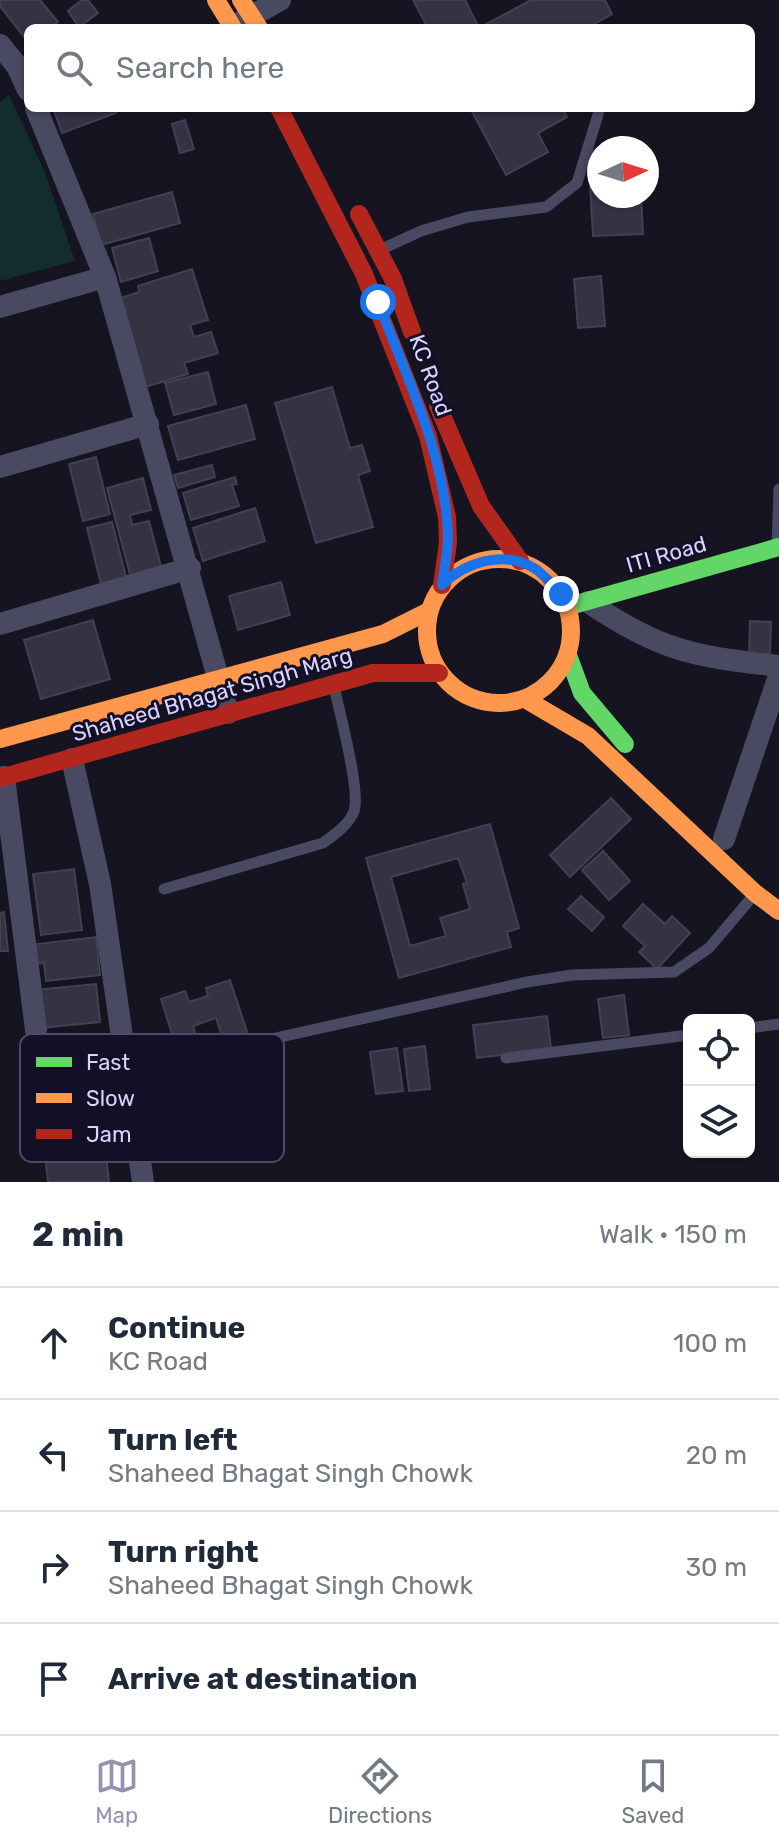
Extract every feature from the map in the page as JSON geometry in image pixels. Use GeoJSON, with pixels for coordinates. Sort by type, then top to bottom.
{"type":"FeatureCollection","features":[{"type":"Feature","properties":{"kind":"street"},"geometry":{"type":"LineString","coordinates":[[216,0],[243,20],[280,0]]}},
{"type":"Feature","properties":{"kind":"street"},"geometry":{"type":"LineString","coordinates":[[0,45],[8,72],[24,86]]}},
{"type":"Feature","properties":{"kind":"street"},"geometry":{"type":"LineString","coordinates":[[38,112],[105,277],[190,568],[228,713]]}},
{"type":"Feature","properties":{"kind":"street","name":"KC Road"},"geometry":{"type":"LineString","coordinates":[[281,112],[318,178],[378,302],[423,422],[445,509],[448,538],[442,585]]}},
{"type":"Feature","properties":{"kind":"street"},"geometry":{"type":"LineString","coordinates":[[351,199],[393,279],[420,354]]}},
{"type":"Feature","properties":{"kind":"street"},"geometry":{"type":"LineString","coordinates":[[0,307],[105,277]]}},
{"type":"Feature","properties":{"kind":"street"},"geometry":{"type":"LineString","coordinates":[[431,384],[469,489],[492,530],[520,561]]}},
{"type":"Feature","properties":{"kind":"street"},"geometry":{"type":"LineString","coordinates":[[0,467],[148,424]]}},
{"type":"Feature","properties":{"kind":"street","name":"ITI Road"},"geometry":{"type":"LineString","coordinates":[[566,607],[778,547]]}},
{"type":"Feature","properties":{"kind":"street"},"geometry":{"type":"LineString","coordinates":[[568,655],[544,688],[525,699],[498,704],[461,693],[439,673],[427,643],[429,611],[442,585],[466,566],[498,558],[520,561],[536,569],[561,594],[570,617],[568,655],[573,682],[593,712],[635,753]]}},
{"type":"Feature","properties":{"kind":"street"},"geometry":{"type":"LineString","coordinates":[[0,624],[190,568]]}},
{"type":"Feature","properties":{"kind":"street"},"geometry":{"type":"LineString","coordinates":[[588,602],[644,637],[679,652],[779,666]]}},
{"type":"Feature","properties":{"kind":"street","name":"Shaheed Bhagat Singh Marg"},"geometry":{"type":"LineString","coordinates":[[0,739],[383,634],[429,611]]}},
{"type":"Feature","properties":{"kind":"street","name":"Shaheed Bhagat Singh Marg"},"geometry":{"type":"LineString","coordinates":[[2,777],[373,673],[439,673]]}},
{"type":"Feature","properties":{"kind":"street"},"geometry":{"type":"LineString","coordinates":[[724,839],[779,676]]}},
{"type":"Feature","properties":{"kind":"street"},"geometry":{"type":"LineString","coordinates":[[525,699],[588,736],[755,893],[779,911]]}},
{"type":"Feature","properties":{"kind":"street"},"geometry":{"type":"LineString","coordinates":[[72,759],[100,884],[122,1034]]}},
{"type":"Feature","properties":{"kind":"street"},"geometry":{"type":"LineString","coordinates":[[655,773],[779,891]]}},
{"type":"Feature","properties":{"kind":"street"},"geometry":{"type":"LineString","coordinates":[[2,777],[36,1030]]}},
{"type":"Feature","properties":{"kind":"street"},"geometry":{"type":"LineString","coordinates":[[140,1162],[143,1182]]}},
{"type":"Feature","properties":{"kind":"lane"},"geometry":{"type":"LineString","coordinates":[[378,251],[421,231],[468,217],[546,207],[577,183],[599,112]]}},
{"type":"Feature","properties":{"kind":"lane"},"geometry":{"type":"LineString","coordinates":[[778,547],[779,489]]}},
{"type":"Feature","properties":{"kind":"lane"},"geometry":{"type":"LineString","coordinates":[[164,889],[323,843],[342,828],[355,810],[352,772],[333,685]]}},
{"type":"Feature","properties":{"kind":"lane"},"geometry":{"type":"LineString","coordinates":[[284,1036],[527,982],[572,975],[674,972],[709,948],[755,893]]}},
{"type":"Feature","properties":{"kind":"lane"},"geometry":{"type":"LineString","coordinates":[[755,1027],[779,1024]]}},
{"type":"Feature","properties":{"kind":"lane"},"geometry":{"type":"LineString","coordinates":[[506,1058],[683,1036]]}},
{"type":"Feature","properties":{"kind":"green space"},"geometry":{"type":"Polygon","coordinates":[[[9,95],[45,172],[75,261],[0,281],[0,102],[9,95]]]}},
{"type":"Feature","properties":{"kind":"building"},"geometry":{"type":"Polygon","coordinates":[[[0,0],[40,0],[58,22],[24,24],[24,37],[0,6],[0,0]]]}},
{"type":"Feature","properties":{"kind":"building"},"geometry":{"type":"Polygon","coordinates":[[[82,0],[88,0],[98,13],[83,24],[77,24],[68,11],[82,0]]]}},
{"type":"Feature","properties":{"kind":"building"},"geometry":{"type":"Polygon","coordinates":[[[413,0],[465,0],[477,24],[426,24],[413,0]]]}},
{"type":"Feature","properties":{"kind":"building"},"geometry":{"type":"Polygon","coordinates":[[[531,0],[605,0],[612,14],[594,24],[486,24],[531,0]]]}},
{"type":"Feature","properties":{"kind":"building"},"geometry":{"type":"Polygon","coordinates":[[[54,112],[116,113],[62,133],[54,112]]]}},
{"type":"Feature","properties":{"kind":"building"},"geometry":{"type":"Polygon","coordinates":[[[472,112],[564,112],[567,117],[538,133],[548,152],[506,175],[472,112]]]}},
{"type":"Feature","properties":{"kind":"building"},"geometry":{"type":"Polygon","coordinates":[[[185,120],[194,149],[180,153],[172,124],[185,120]]]}},
{"type":"Feature","properties":{"kind":"building"},"geometry":{"type":"Polygon","coordinates":[[[172,192],[180,223],[101,245],[93,214],[172,192]]]}},
{"type":"Feature","properties":{"kind":"building"},"geometry":{"type":"Polygon","coordinates":[[[591,208],[642,208],[643,234],[593,236],[591,208]]]}},
{"type":"Feature","properties":{"kind":"building"},"geometry":{"type":"Polygon","coordinates":[[[149,238],[158,271],[121,282],[112,248],[149,238]]]}},
{"type":"Feature","properties":{"kind":"building"},"geometry":{"type":"Polygon","coordinates":[[[192,269],[208,320],[190,325],[194,337],[211,332],[218,353],[184,363],[188,374],[145,387],[118,299],[139,292],[138,286],[192,269]]]}},
{"type":"Feature","properties":{"kind":"building"},"geometry":{"type":"Polygon","coordinates":[[[601,276],[605,326],[578,328],[574,279],[601,276]]]}},
{"type":"Feature","properties":{"kind":"building"},"geometry":{"type":"Polygon","coordinates":[[[208,372],[216,404],[174,415],[165,383],[208,372]]]}},
{"type":"Feature","properties":{"kind":"building"},"geometry":{"type":"Polygon","coordinates":[[[332,387],[350,448],[362,445],[370,471],[358,475],[373,527],[316,543],[275,403],[332,387]]]}},
{"type":"Feature","properties":{"kind":"building"},"geometry":{"type":"Polygon","coordinates":[[[246,405],[255,439],[178,460],[168,426],[246,405]]]}},
{"type":"Feature","properties":{"kind":"building"},"geometry":{"type":"Polygon","coordinates":[[[96,457],[110,514],[83,521],[69,464],[96,457]]]}},
{"type":"Feature","properties":{"kind":"building"},"geometry":{"type":"Polygon","coordinates":[[[212,465],[215,477],[178,488],[174,475],[212,465]]]}},
{"type":"Feature","properties":{"kind":"building"},"geometry":{"type":"Polygon","coordinates":[[[235,477],[237,484],[232,485],[239,506],[191,520],[183,493],[235,477]]]}},
{"type":"Feature","properties":{"kind":"building"},"geometry":{"type":"Polygon","coordinates":[[[143,478],[151,510],[130,515],[132,525],[149,521],[162,570],[131,578],[107,488],[143,478]]]}},
{"type":"Feature","properties":{"kind":"building"},"geometry":{"type":"Polygon","coordinates":[[[255,508],[265,541],[203,561],[193,528],[255,508]]]}},
{"type":"Feature","properties":{"kind":"building"},"geometry":{"type":"Polygon","coordinates":[[[112,522],[126,577],[101,584],[87,528],[112,522]]]}},
{"type":"Feature","properties":{"kind":"building"},"geometry":{"type":"Polygon","coordinates":[[[281,582],[290,615],[238,630],[229,596],[281,582]]]}},
{"type":"Feature","properties":{"kind":"building"},"geometry":{"type":"Polygon","coordinates":[[[93,620],[110,679],[41,699],[24,640],[93,620]]]}},
{"type":"Feature","properties":{"kind":"building"},"geometry":{"type":"Polygon","coordinates":[[[750,621],[771,622],[770,654],[749,654],[750,621]]]}},
{"type":"Feature","properties":{"kind":"building"},"geometry":{"type":"Polygon","coordinates":[[[611,798],[631,819],[570,877],[550,855],[611,798]]]}},
{"type":"Feature","properties":{"kind":"building"},"geometry":{"type":"Polygon","coordinates":[[[490,824],[519,928],[507,932],[511,947],[399,978],[366,858],[490,824]],[[458,858],[391,877],[410,946],[446,936],[440,918],[470,909],[463,884],[467,883],[458,858]]]}},
{"type":"Feature","properties":{"kind":"building"},"geometry":{"type":"Polygon","coordinates":[[[603,851],[630,881],[609,900],[582,870],[603,851]]]}},
{"type":"Feature","properties":{"kind":"building"},"geometry":{"type":"Polygon","coordinates":[[[74,869],[82,930],[41,935],[33,874],[74,869]]]}},
{"type":"Feature","properties":{"kind":"building"},"geometry":{"type":"Polygon","coordinates":[[[581,896],[604,917],[592,931],[568,909],[581,896]]]}},
{"type":"Feature","properties":{"kind":"building"},"geometry":{"type":"Polygon","coordinates":[[[643,904],[665,924],[672,916],[690,933],[657,969],[639,952],[645,946],[623,926],[643,904]]]}},
{"type":"Feature","properties":{"kind":"building"},"geometry":{"type":"Polygon","coordinates":[[[4,912],[8,951],[0,951],[0,913],[4,912]]]}},
{"type":"Feature","properties":{"kind":"building"},"geometry":{"type":"Polygon","coordinates":[[[96,937],[100,975],[46,981],[44,963],[37,964],[29,945],[96,937]]]}},
{"type":"Feature","properties":{"kind":"building"},"geometry":{"type":"Polygon","coordinates":[[[230,980],[248,1034],[221,1034],[216,1018],[193,1026],[195,1034],[172,1034],[161,999],[185,991],[189,1002],[208,996],[206,988],[230,980]]]}},
{"type":"Feature","properties":{"kind":"building"},"geometry":{"type":"Polygon","coordinates":[[[96,984],[100,1022],[40,1028],[36,990],[96,984]]]}},
{"type":"Feature","properties":{"kind":"building"},"geometry":{"type":"Polygon","coordinates":[[[624,995],[629,1035],[603,1038],[598,999],[624,995]]]}},
{"type":"Feature","properties":{"kind":"building"},"geometry":{"type":"Polygon","coordinates":[[[547,1016],[551,1049],[477,1058],[473,1025],[547,1016]]]}},
{"type":"Feature","properties":{"kind":"building"},"geometry":{"type":"Polygon","coordinates":[[[425,1046],[430,1089],[409,1091],[404,1049],[425,1046]]]}},
{"type":"Feature","properties":{"kind":"building"},"geometry":{"type":"Polygon","coordinates":[[[397,1048],[403,1091],[376,1094],[370,1052],[397,1048]]]}},
{"type":"Feature","properties":{"kind":"building"},"geometry":{"type":"Polygon","coordinates":[[[46,1162],[107,1162],[109,1182],[48,1182],[46,1162]]]}},
{"type":"Feature","properties":{"kind":"traffic: fast"},"geometry":{"type":"LineString","coordinates":[[566,607],[779,547]]}},
{"type":"Feature","properties":{"kind":"traffic: fast"},"geometry":{"type":"LineString","coordinates":[[568,655],[582,693],[625,744]]}},
{"type":"Feature","properties":{"kind":"traffic: slow"},"geometry":{"type":"LineString","coordinates":[[216,0],[231,24]]}},
{"type":"Feature","properties":{"kind":"traffic: slow"},"geometry":{"type":"LineString","coordinates":[[241,0],[256,24]]}},
{"type":"Feature","properties":{"kind":"traffic: slow"},"geometry":{"type":"LineString","coordinates":[[499,559],[527,565],[550,580],[565,603],[571,631],[565,659],[550,682],[527,697],[499,703],[471,697],[448,682],[433,659],[427,631],[433,603],[448,580],[471,565],[499,559]]}},
{"type":"Feature","properties":{"kind":"traffic: slow"},"geometry":{"type":"LineString","coordinates":[[0,739],[383,634],[429,611]]}},
{"type":"Feature","properties":{"kind":"traffic: slow"},"geometry":{"type":"LineString","coordinates":[[525,699],[588,736],[755,893],[779,911]]}},
{"type":"Feature","properties":{"kind":"traffic: jam"},"geometry":{"type":"LineString","coordinates":[[281,112],[364,274],[428,436],[447,517],[448,543],[442,585]]}},
{"type":"Feature","properties":{"kind":"traffic: jam"},"geometry":{"type":"LineString","coordinates":[[359,214],[393,279],[412,332]]}},
{"type":"Feature","properties":{"kind":"traffic: jam"},"geometry":{"type":"LineString","coordinates":[[438,406],[481,506],[520,561]]}},
{"type":"Feature","properties":{"kind":"traffic: jam"},"geometry":{"type":"LineString","coordinates":[[0,778],[373,673],[439,673]]}},
{"type":"Feature","properties":{"kind":"route"},"geometry":{"type":"LineString","coordinates":[[378,302],[423,422],[443,494],[448,538],[442,585],[466,566],[498,558],[520,561],[536,569],[561,594]]}}]}
